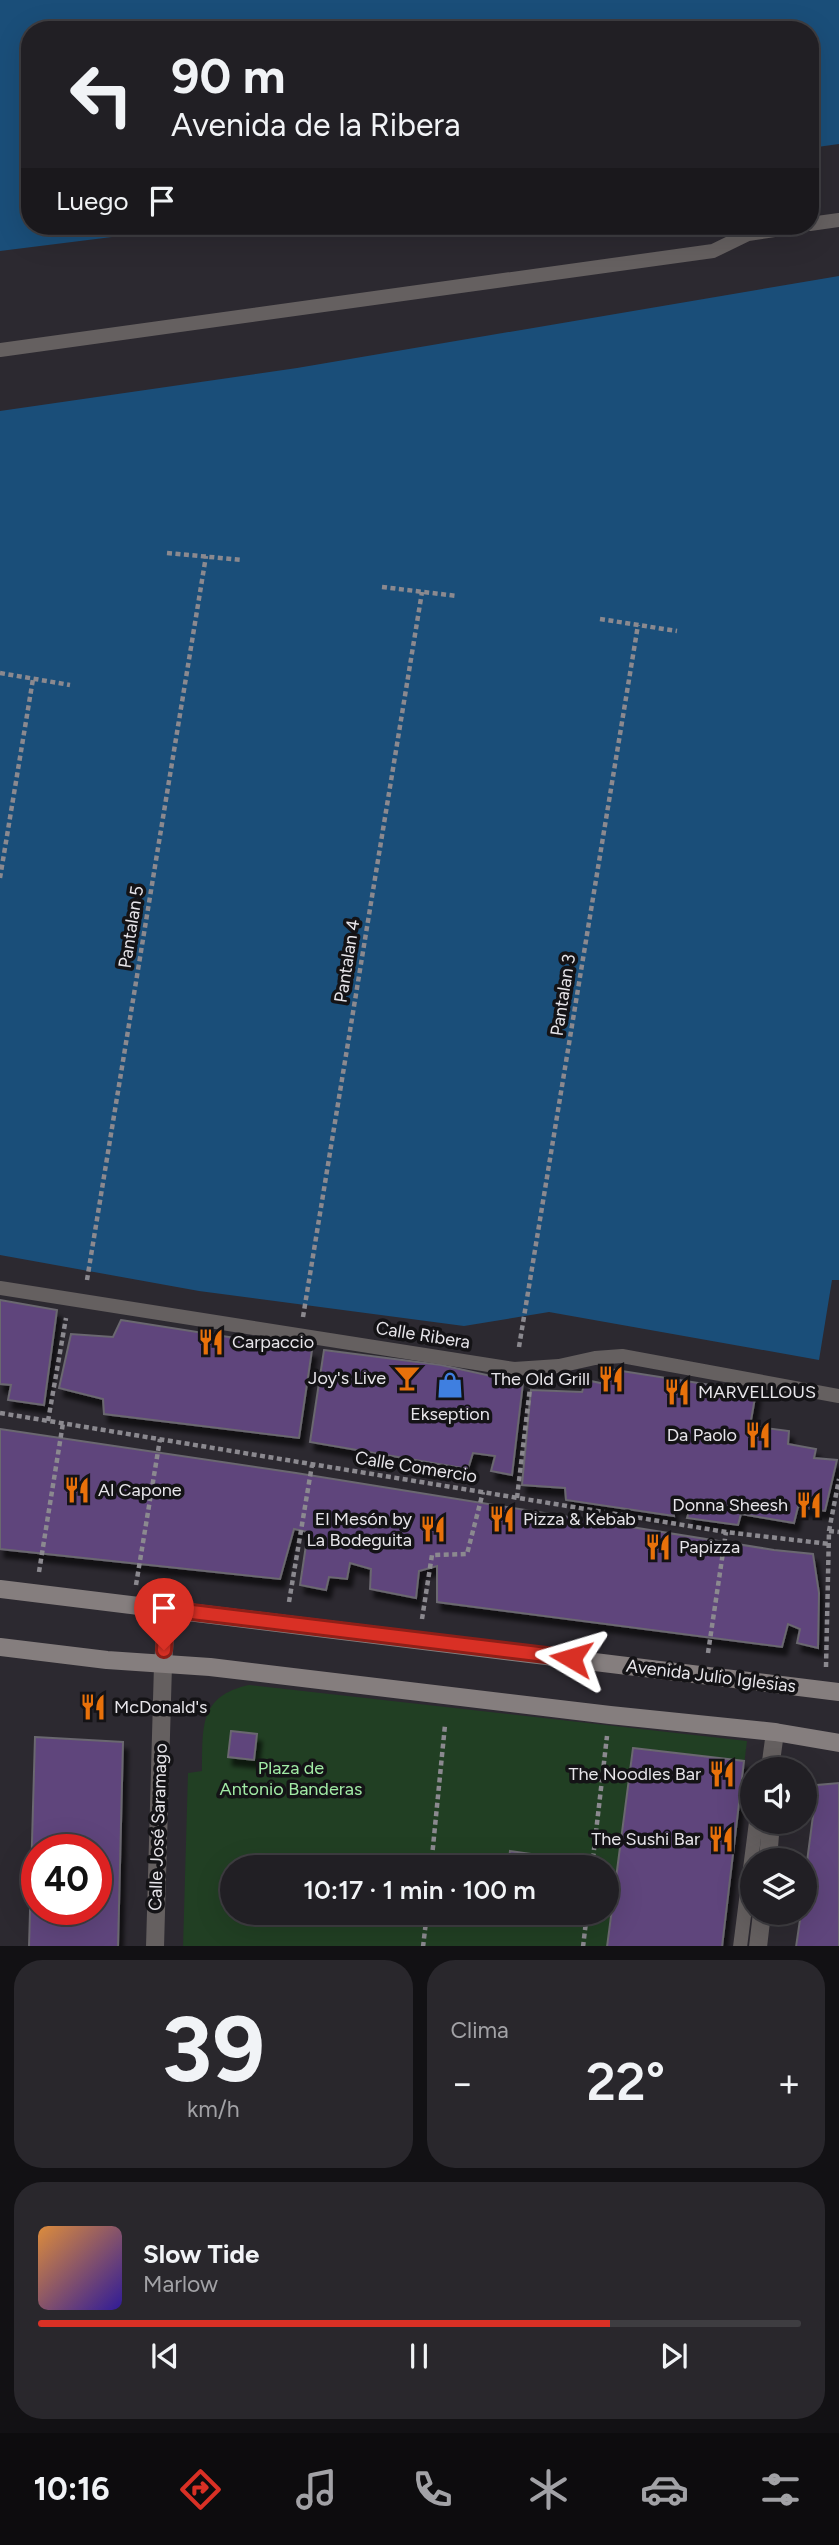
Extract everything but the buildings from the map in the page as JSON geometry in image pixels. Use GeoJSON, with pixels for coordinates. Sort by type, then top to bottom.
{"type":"FeatureCollection","features":[{"type":"Feature","properties":{"kind":"street","name":"Avenida Julio Iglesias"},"geometry":{"type":"LineString","coordinates":[[0,1589],[832,1691]]}},
{"type":"Feature","properties":{"kind":"street","name":"Calle José Saramago"},"geometry":{"type":"LineString","coordinates":[[155,1946],[167,1609]]}},
{"type":"Feature","properties":{"kind":"street"},"geometry":{"type":"LineString","coordinates":[[0,1647],[163,1665],[210,1667],[775,1732],[839,1743]]}},
{"type":"Feature","properties":{"kind":"street"},"geometry":{"type":"LineString","coordinates":[[772,1757],[775,1732]]}},
{"type":"Feature","properties":{"kind":"street"},"geometry":{"type":"LineString","coordinates":[[758,1946],[761,1925]]}},
{"type":"Feature","properties":{"kind":"lane"},"geometry":{"type":"LineString","coordinates":[[819,223],[839,220]]}},
{"type":"Feature","properties":{"kind":"lane"},"geometry":{"type":"LineString","coordinates":[[0,350],[713,251],[746,235]]}},
{"type":"Feature","properties":{"kind":"lane","name":"Calle Ribera"},"geometry":{"type":"LineString","coordinates":[[0,1288],[514,1369],[559,1366],[595,1358],[622,1356],[839,1395]]}},
{"type":"Feature","properties":{"kind":"lane"},"geometry":{"type":"LineString","coordinates":[[740,1946],[754,1834]]}},
{"type":"Feature","properties":{"kind":"path"},"geometry":{"type":"LineString","coordinates":[[167,552],[243,560]]}},
{"type":"Feature","properties":{"kind":"path","name":"Pantalan 5"},"geometry":{"type":"LineString","coordinates":[[48,1421],[77,1301],[206,556]]}},
{"type":"Feature","properties":{"kind":"path"},"geometry":{"type":"LineString","coordinates":[[382,587],[457,596]]}},
{"type":"Feature","properties":{"kind":"path","name":"Pantalan 4"},"geometry":{"type":"LineString","coordinates":[[299,1335],[422,592]]}},
{"type":"Feature","properties":{"kind":"path"},"geometry":{"type":"LineString","coordinates":[[600,619],[677,631]]}},
{"type":"Feature","properties":{"kind":"path","name":"Pantalan 3"},"geometry":{"type":"LineString","coordinates":[[514,1369],[638,625]]}},
{"type":"Feature","properties":{"kind":"path"},"geometry":{"type":"LineString","coordinates":[[0,673],[70,685]]}},
{"type":"Feature","properties":{"kind":"path"},"geometry":{"type":"LineString","coordinates":[[0,878],[33,678]]}},
{"type":"Feature","properties":{"kind":"path"},"geometry":{"type":"LineString","coordinates":[[517,1498],[532,1368]]}},
{"type":"Feature","properties":{"kind":"path","name":"Calle Comercio"},"geometry":{"type":"LineString","coordinates":[[0,1413],[726,1532],[829,1544]]}},
{"type":"Feature","properties":{"kind":"path"},"geometry":{"type":"LineString","coordinates":[[38,1577],[63,1423]]}},
{"type":"Feature","properties":{"kind":"path"},"geometry":{"type":"LineString","coordinates":[[135,1589],[160,1439]]}},
{"type":"Feature","properties":{"kind":"path"},"geometry":{"type":"LineString","coordinates":[[288,1606],[312,1465]]}},
{"type":"Feature","properties":{"kind":"path"},"geometry":{"type":"LineString","coordinates":[[832,1691],[829,1531],[839,1479]]}},
{"type":"Feature","properties":{"kind":"path"},"geometry":{"type":"LineString","coordinates":[[422,1619],[432,1555],[467,1554],[483,1492]]}},
{"type":"Feature","properties":{"kind":"path"},"geometry":{"type":"LineString","coordinates":[[829,1531],[839,1532]]}},
{"type":"Feature","properties":{"kind":"path"},"geometry":{"type":"LineString","coordinates":[[706,1675],[726,1532]]}},
{"type":"Feature","properties":{"kind":"path"},"geometry":{"type":"LineString","coordinates":[[593,1855],[610,1715]]}},
{"type":"Feature","properties":{"kind":"path"},"geometry":{"type":"LineString","coordinates":[[432,1855],[445,1725]]}},
{"type":"Feature","properties":{"kind":"path"},"geometry":{"type":"LineString","coordinates":[[423,1946],[426,1925]]}},
{"type":"Feature","properties":{"kind":"path"},"geometry":{"type":"LineString","coordinates":[[583,1946],[586,1925]]}},
{"type":"Feature","properties":{"kind":"green space","name":"Plaza de Antonio Banderas"},"geometry":{"type":"Polygon","coordinates":[[[249,1685],[747,1741],[745,1757],[740,1757],[740,1798],[722,1946],[183,1946],[188,1773],[202,1771],[204,1728],[212,1706],[232,1690],[249,1685]]]}},
{"type":"Feature","properties":{"kind":"water"},"geometry":{"type":"Polygon","coordinates":[[[0,0],[839,0],[839,144],[819,147],[819,21],[21,21],[21,235],[128,235],[0,251],[0,0]]]}},
{"type":"Feature","properties":{"kind":"water"},"geometry":{"type":"Polygon","coordinates":[[[839,276],[839,1280],[832,1280],[819,1360],[549,1312],[464,1326],[199,1291],[0,1255],[0,411],[297,368],[839,276]]]}},
{"type":"Feature","properties":{"kind":"place","name":"Carpaccio"},"geometry":{"type":"Point","coordinates":[211,1342]}},
{"type":"Feature","properties":{"kind":"place","name":"Joy's Live"},"geometry":{"type":"Point","coordinates":[407,1378]}},
{"type":"Feature","properties":{"kind":"place","name":"The Old Grill"},"geometry":{"type":"Point","coordinates":[611,1379]}},
{"type":"Feature","properties":{"kind":"place","name":"Ekseption"},"geometry":{"type":"Point","coordinates":[450,1385]}},
{"type":"Feature","properties":{"kind":"place","name":"MARVELLOUS"},"geometry":{"type":"Point","coordinates":[677,1392]}},
{"type":"Feature","properties":{"kind":"place","name":"Da Paolo"},"geometry":{"type":"Point","coordinates":[758,1435]}},
{"type":"Feature","properties":{"kind":"place","name":"Al Capone"},"geometry":{"type":"Point","coordinates":[77,1490]}},
{"type":"Feature","properties":{"kind":"place","name":"Donna Sheesh"},"geometry":{"type":"Point","coordinates":[809,1505]}},
{"type":"Feature","properties":{"kind":"place","name":"Pizza & Kebab"},"geometry":{"type":"Point","coordinates":[502,1519]}},
{"type":"Feature","properties":{"kind":"place","name":"El Mesón by La Bodeguita"},"geometry":{"type":"Point","coordinates":[433,1529]}},
{"type":"Feature","properties":{"kind":"place","name":"Papizza"},"geometry":{"type":"Point","coordinates":[658,1547]}},
{"type":"Feature","properties":{"kind":"place","name":"McDonald's"},"geometry":{"type":"Point","coordinates":[93,1707]}},
{"type":"Feature","properties":{"kind":"place","name":"The Noodles Bar"},"geometry":{"type":"Point","coordinates":[722,1774]}},
{"type":"Feature","properties":{"kind":"place","name":"The Sushi Bar"},"geometry":{"type":"Point","coordinates":[721,1839]}},
{"type":"Feature","properties":{"kind":"route"},"geometry":{"type":"LineString","coordinates":[[164,1650],[167,1609],[571,1658]]}}]}
